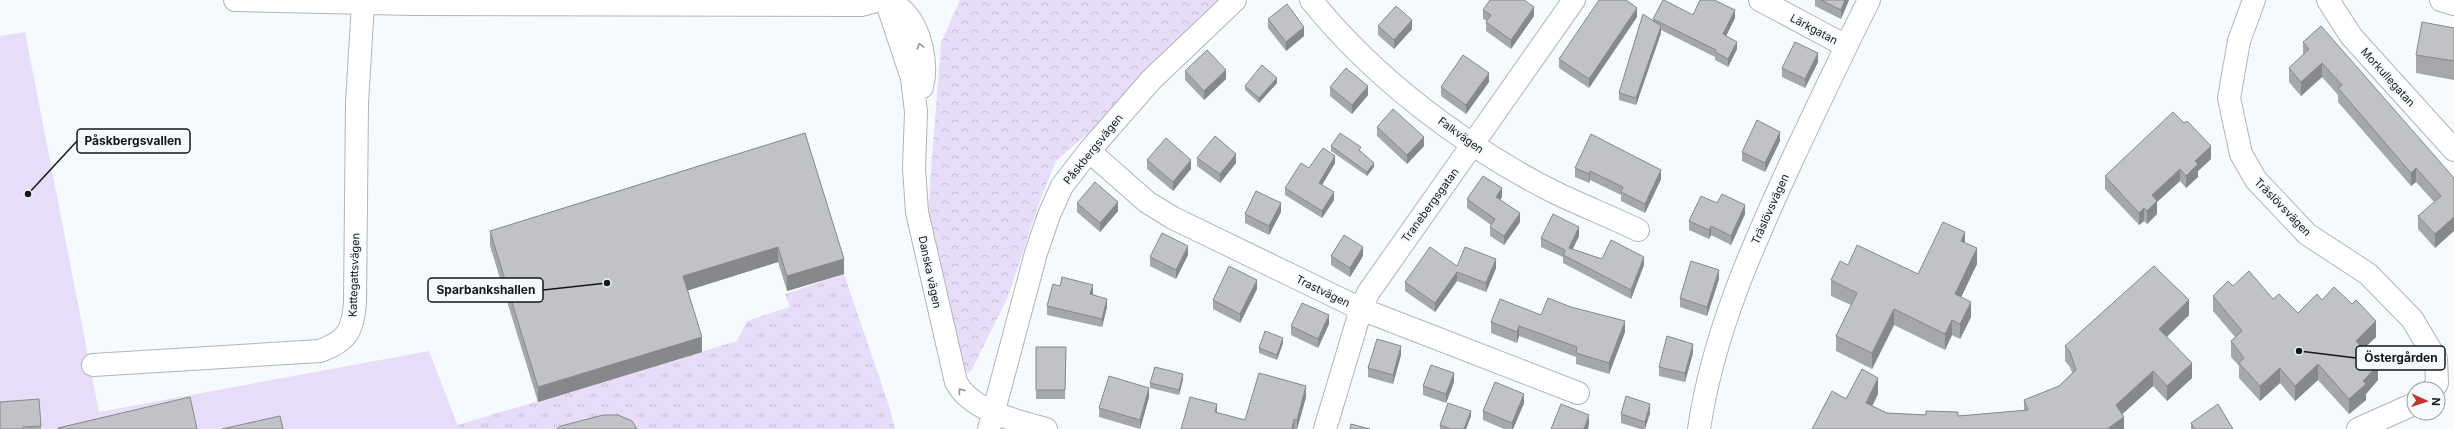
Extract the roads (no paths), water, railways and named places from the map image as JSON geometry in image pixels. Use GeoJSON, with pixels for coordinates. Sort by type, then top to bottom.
{"type":"FeatureCollection","features":[{"type":"Feature","properties":{"kind":"street"},"geometry":{"type":"LineString","coordinates":[[235,0],[363,3],[862,5],[880,0]]}},
{"type":"Feature","properties":{"kind":"street","name":"Danska vägen"},"geometry":{"type":"LineString","coordinates":[[887,0],[912,78],[916,112],[914,176],[917,212],[956,382],[967,398],[991,420],[1013,420],[1046,429]]}},
{"type":"Feature","properties":{"kind":"street","name":"Påskbergsvägen"},"geometry":{"type":"LineString","coordinates":[[991,420],[1034,260],[1049,215],[1062,186],[1089,151],[1151,80],[1235,0]]}},
{"type":"Feature","properties":{"kind":"street","name":"Falkvägen"},"geometry":{"type":"LineString","coordinates":[[1311,0],[1336,29],[1415,102],[1474,145],[1550,190],[1638,230]]}},
{"type":"Feature","properties":{"kind":"street","name":"Tranebergsgatan"},"geometry":{"type":"LineString","coordinates":[[1325,429],[1361,309],[1378,276],[1474,145],[1574,0]]}},
{"type":"Feature","properties":{"kind":"street","name":"Lärkgatan"},"geometry":{"type":"LineString","coordinates":[[1760,0],[1846,46]]}},
{"type":"Feature","properties":{"kind":"street","name":"Träslövsvägen"},"geometry":{"type":"LineString","coordinates":[[1699,429],[1706,391],[1727,312],[1760,229],[1869,0]]}},
{"type":"Feature","properties":{"kind":"street","name":"Träslövsvägen"},"geometry":{"type":"LineString","coordinates":[[2254,0],[2239,41],[2230,98],[2241,154],[2256,180],[2307,234],[2368,274],[2412,319],[2436,359],[2437,381]]}},
{"type":"Feature","properties":{"kind":"street","name":"Morkullegatan"},"geometry":{"type":"LineString","coordinates":[[2328,0],[2351,36],[2454,150]]}},
{"type":"Feature","properties":{"kind":"street"},"geometry":{"type":"LineString","coordinates":[[2441,0],[2454,4]]}},
{"type":"Feature","properties":{"kind":"street","name":"Kattegattsvägen"},"geometry":{"type":"LineString","coordinates":[[93,365],[320,351],[337,345],[347,334],[354,318],[355,302],[357,103],[363,3]]}},
{"type":"Feature","properties":{"kind":"street","name":"Trastvägen"},"geometry":{"type":"LineString","coordinates":[[1089,151],[1159,211],[1361,309],[1578,393]]}},
{"type":"Feature","properties":{"kind":"street"},"geometry":{"type":"LineString","coordinates":[[2358,429],[2406,408]]}},
{"type":"Feature","properties":{"kind":"place","name":"Påskbergsvallen"},"geometry":{"type":"Point","coordinates":[28,194]}},
{"type":"Feature","properties":{"kind":"place","name":"Sparbankshallen"},"geometry":{"type":"Point","coordinates":[607,283]}},
{"type":"Feature","properties":{"kind":"place","name":"Östergården"},"geometry":{"type":"Point","coordinates":[2299,351]}}]}
